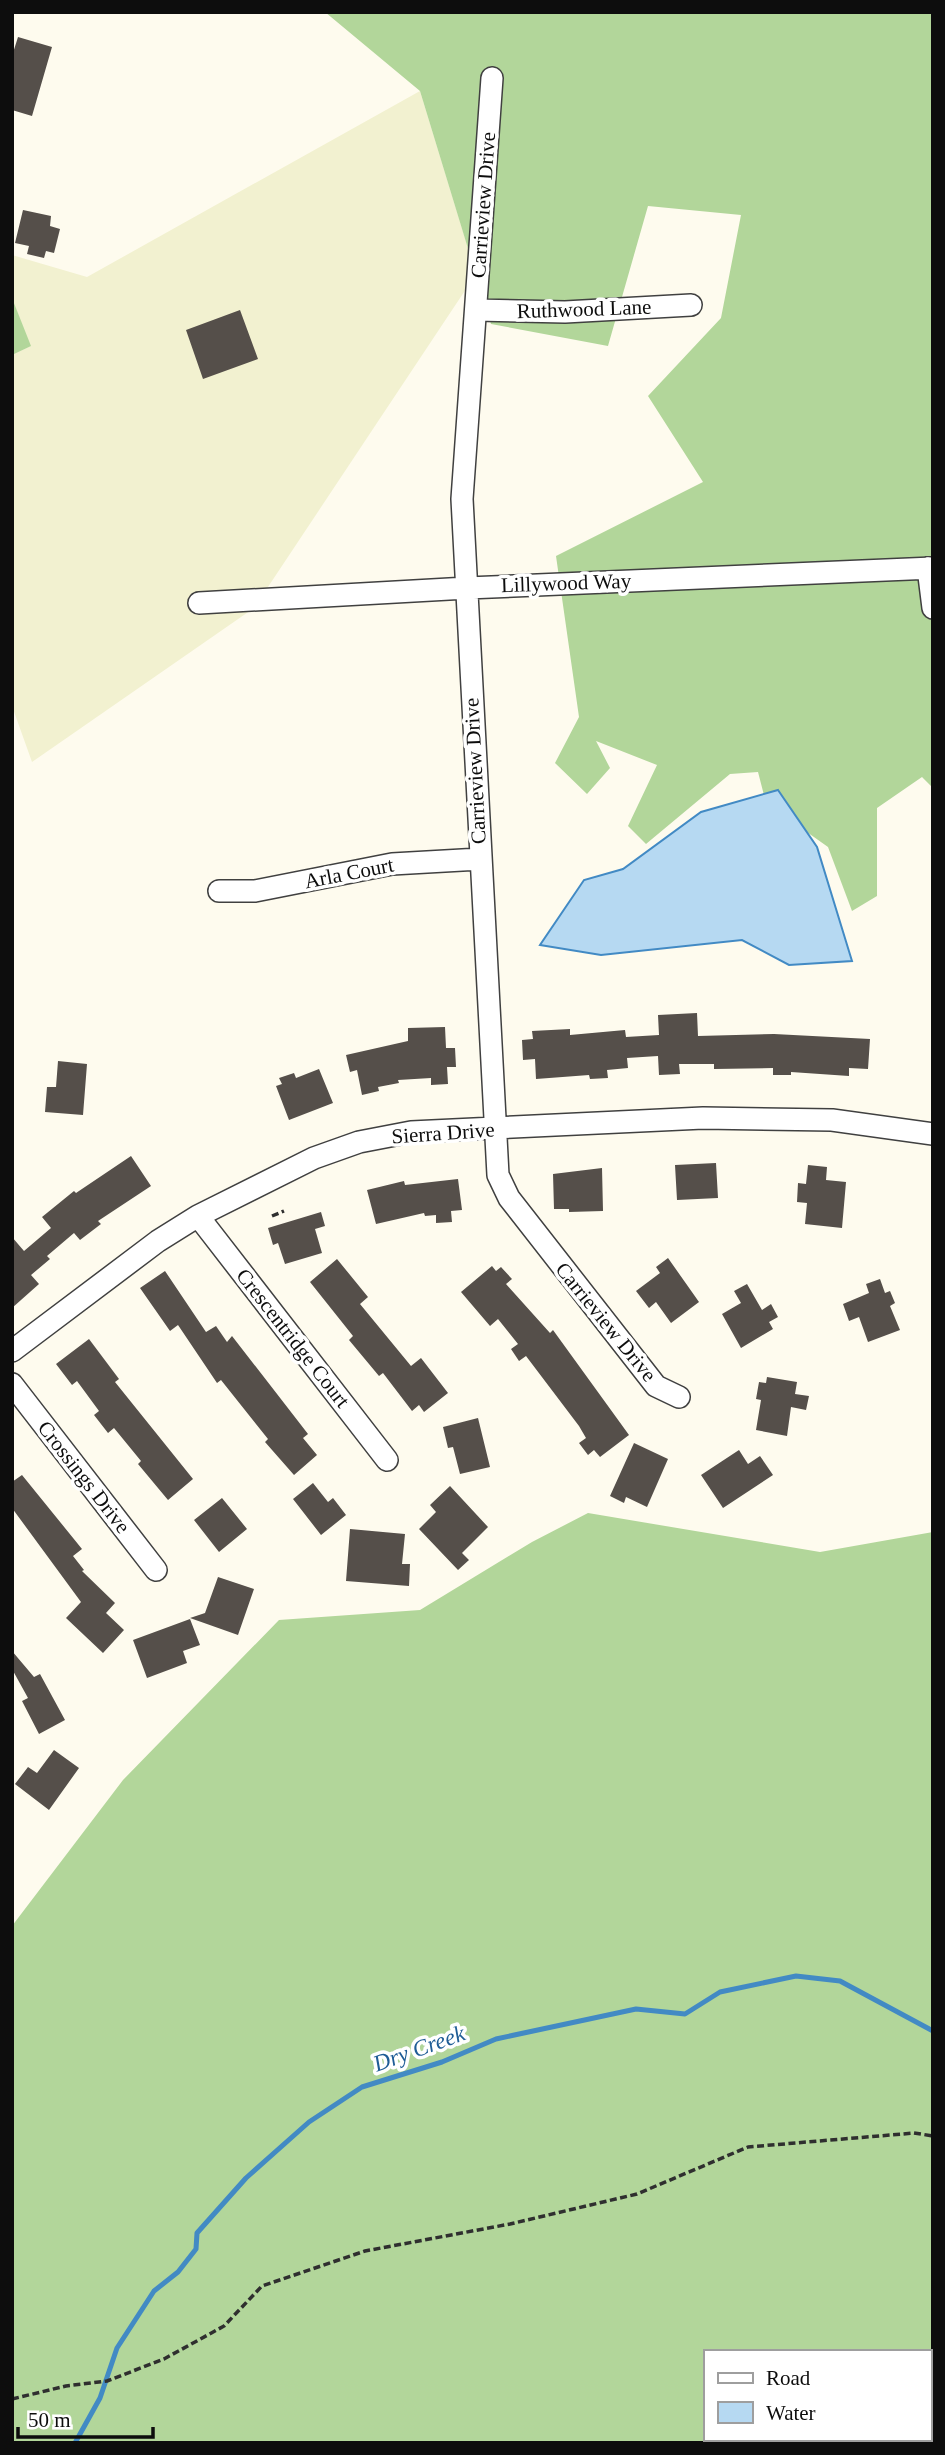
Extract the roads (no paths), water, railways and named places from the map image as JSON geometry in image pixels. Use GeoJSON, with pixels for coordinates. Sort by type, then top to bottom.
{"type":"FeatureCollection","features":[{"type":"Feature","properties":{"kind":"street","name":"Carrieview Drive"},"geometry":{"type":"LineString","coordinates":[[492,78],[462,499],[498,1175],[509,1198],[656,1386],[680,1397]]}},
{"type":"Feature","properties":{"kind":"street","name":"Ruthwood Lane"},"geometry":{"type":"LineString","coordinates":[[476,310],[565,312],[691,305]]}},
{"type":"Feature","properties":{"kind":"street","name":"Lillywood Way"},"geometry":{"type":"LineString","coordinates":[[199,603],[467,588],[931,568]]}},
{"type":"Feature","properties":{"kind":"street"},"geometry":{"type":"LineString","coordinates":[[931,568],[933,608]]}},
{"type":"Feature","properties":{"kind":"street","name":"Arla Court"},"geometry":{"type":"LineString","coordinates":[[219,891],[255,891],[392,864],[480,859]]}},
{"type":"Feature","properties":{"kind":"street","name":"Sierra Drive"},"geometry":{"type":"LineString","coordinates":[[12,1351],[158,1241],[198,1216],[314,1158],[359,1142],[411,1132],[704,1118],[832,1120],[933,1134]]}},
{"type":"Feature","properties":{"kind":"street","name":"Crescentridge Court"},"geometry":{"type":"LineString","coordinates":[[198,1216],[387,1460]]}},
{"type":"Feature","properties":{"kind":"street","name":"Crossings Drive"},"geometry":{"type":"LineString","coordinates":[[12,1384],[156,1570]]}},
{"type":"Feature","properties":{"kind":"water"},"geometry":{"type":"Polygon","coordinates":[[[778,790],[817,847],[852,961],[789,965],[742,940],[601,955],[540,945],[584,880],[623,869],[701,812],[778,790]]]}},
{"type":"Feature","properties":{"kind":"waterway","name":"Dry Creek"},"geometry":{"type":"LineString","coordinates":[[75,2443],[100,2398],[117,2348],[154,2291],[178,2272],[196,2249],[197,2233],[246,2178],[309,2122],[362,2087],[442,2062],[496,2039],[636,2009],[685,2014],[720,1992],[796,1976],[840,1981],[933,2031]]}}]}
